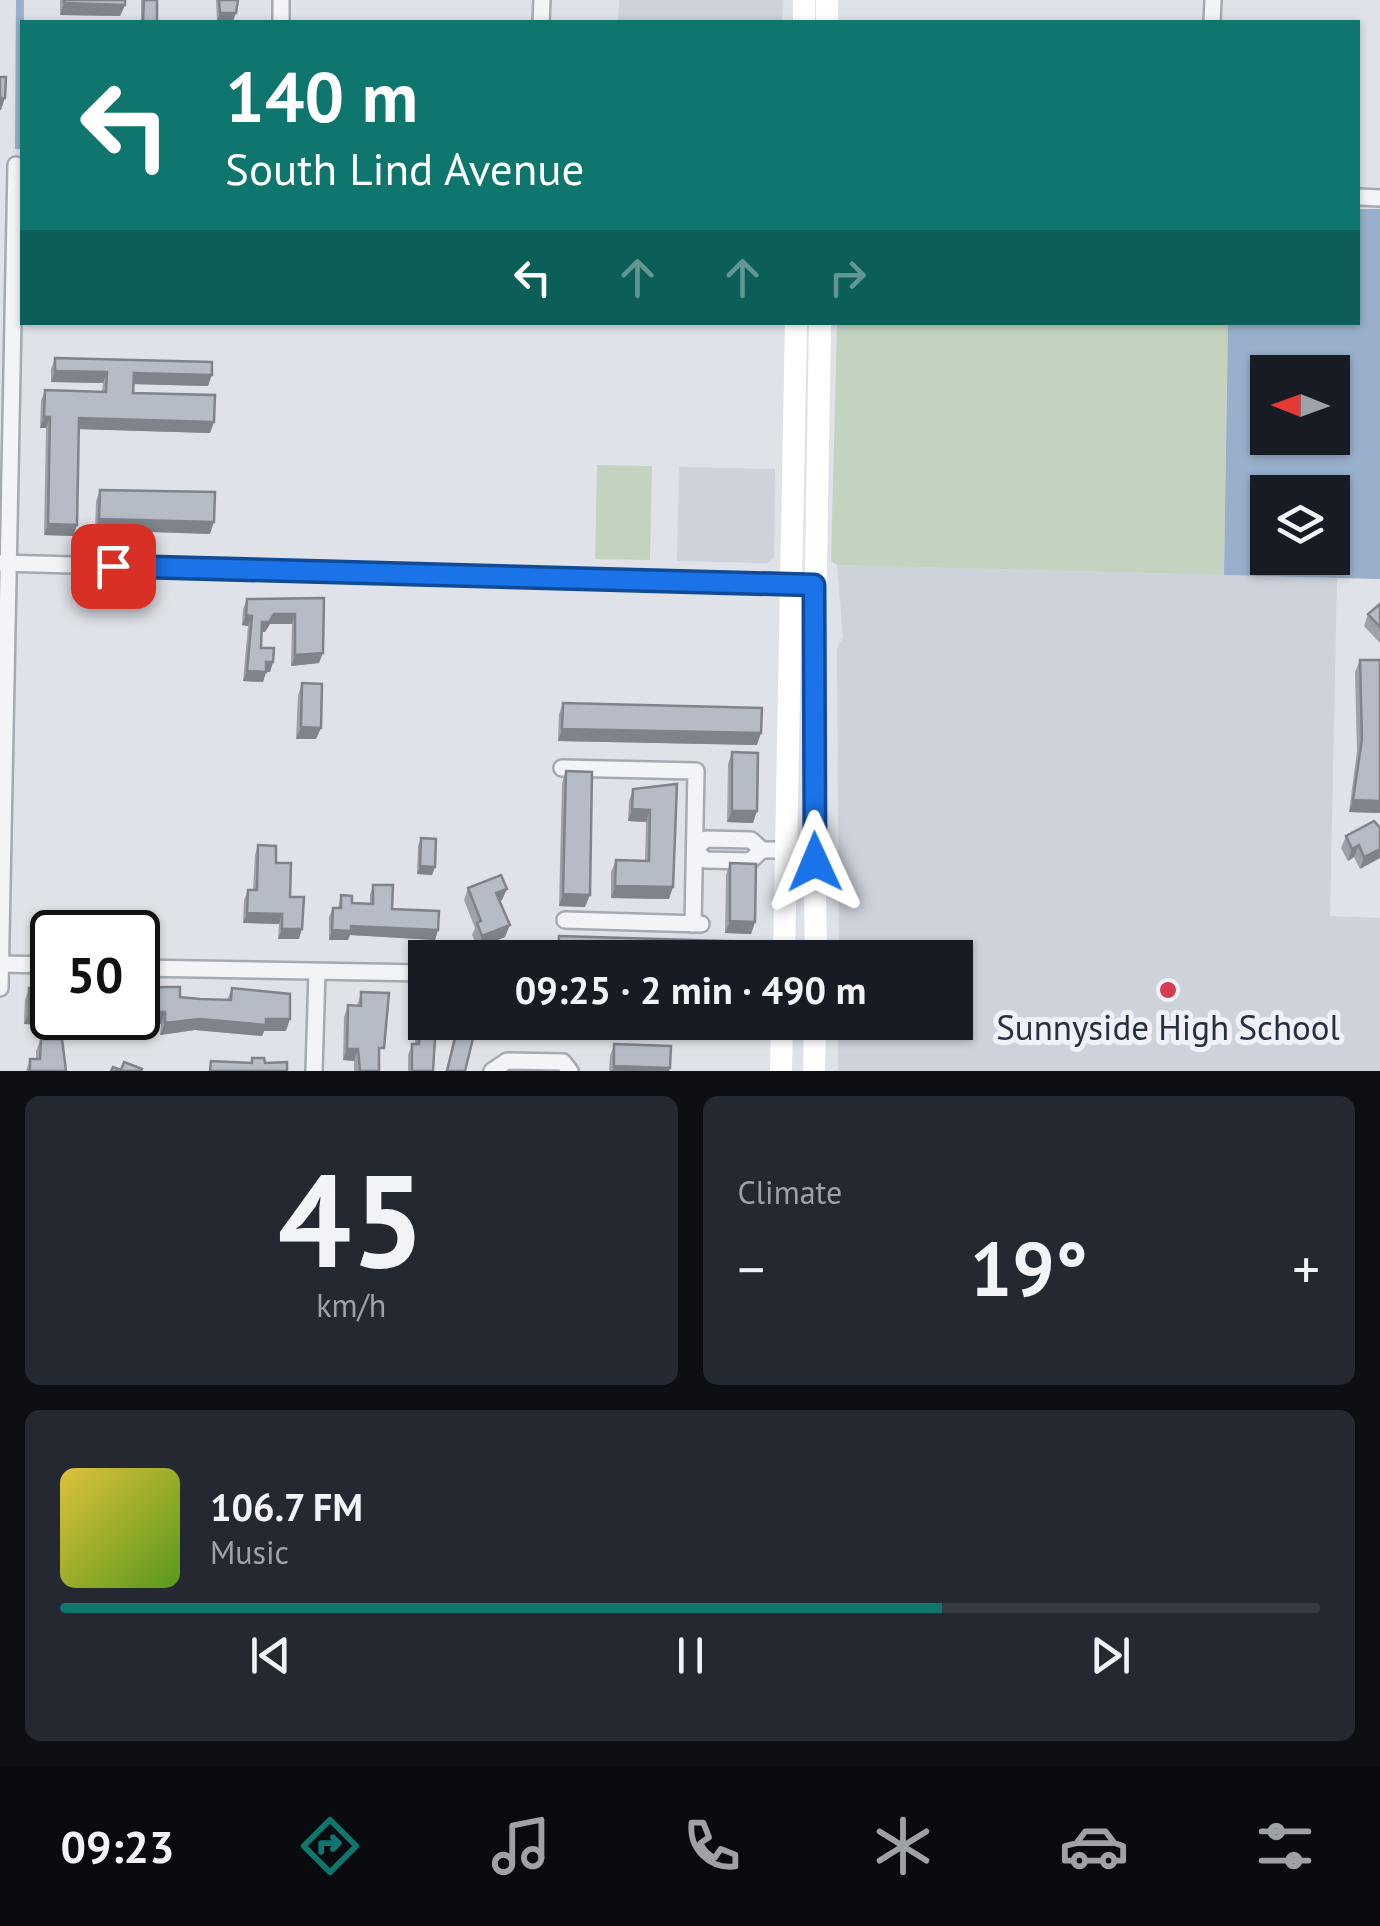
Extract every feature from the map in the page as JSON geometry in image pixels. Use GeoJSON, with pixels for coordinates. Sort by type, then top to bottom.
{"type":"FeatureCollection","features":[{"type":"Feature","properties":{"kind":"main road"},"geometry":{"type":"LineString","coordinates":[[796,325],[815,940]]}},
{"type":"Feature","properties":{"kind":"main road"},"geometry":{"type":"LineString","coordinates":[[784,940],[820,325]]}},
{"type":"Feature","properties":{"kind":"main road"},"geometry":{"type":"LineString","coordinates":[[781,1071],[782,1040]]}},
{"type":"Feature","properties":{"kind":"main road"},"geometry":{"type":"LineString","coordinates":[[814,1071],[815,1040]]}},
{"type":"Feature","properties":{"kind":"street"},"geometry":{"type":"LineString","coordinates":[[0,988],[13,165]]}},
{"type":"Feature","properties":{"kind":"street"},"geometry":{"type":"LineString","coordinates":[[5,563],[803,585]]}},
{"type":"Feature","properties":{"kind":"street"},"geometry":{"type":"LineString","coordinates":[[562,768],[696,771],[698,924],[565,920]]}},
{"type":"Feature","properties":{"kind":"street"},"geometry":{"type":"LineString","coordinates":[[695,848],[706,839],[751,840],[762,850],[787,850]]}},
{"type":"Feature","properties":{"kind":"street"},"geometry":{"type":"LineString","coordinates":[[0,964],[30,965]]}},
{"type":"Feature","properties":{"kind":"street"},"geometry":{"type":"LineString","coordinates":[[160,968],[408,973]]}},
{"type":"Feature","properties":{"kind":"street"},"geometry":{"type":"LineString","coordinates":[[314,1071],[317,972]]}},
{"type":"Feature","properties":{"kind":"street"},"geometry":{"type":"LineString","coordinates":[[492,1071],[506,1060],[564,1062],[570,1071]]}},
{"type":"Feature","properties":{"kind":"shaded area"},"geometry":{"type":"Polygon","coordinates":[[[619,0],[783,0],[782,20],[618,20],[619,0]]]}},
{"type":"Feature","properties":{"kind":"shaded area"},"geometry":{"type":"Polygon","coordinates":[[[679,467],[775,469],[774,557],[768,563],[677,561],[679,467]]]}},
{"type":"Feature","properties":{"kind":"shaded area"},"geometry":{"type":"Polygon","coordinates":[[[837,565],[1337,578],[1330,916],[1380,918],[1380,1071],[838,1071],[838,1040],[973,1040],[973,940],[839,940],[837,648],[843,637],[837,565]]]}},
{"type":"Feature","properties":{"kind":"green space"},"geometry":{"type":"Polygon","coordinates":[[[837,325],[1228,325],[1224,575],[837,565],[831,561],[837,325]]]}},
{"type":"Feature","properties":{"kind":"green space"},"geometry":{"type":"Polygon","coordinates":[[[597,465],[652,466],[650,560],[595,559],[597,465]]]}},
{"type":"Feature","properties":{"kind":"water"},"geometry":{"type":"Polygon","coordinates":[[[16,0],[24,0],[24,20],[20,20],[20,149],[15,149],[16,0]]]}},
{"type":"Feature","properties":{"kind":"water"},"geometry":{"type":"Polygon","coordinates":[[[1360,209],[1380,209],[1380,579],[1224,575],[1228,325],[1360,325],[1360,209]]]}},
{"type":"Feature","properties":{"kind":"building"},"geometry":{"type":"Polygon","coordinates":[[[125,0],[125,5],[64,3],[125,0]]]}},
{"type":"Feature","properties":{"kind":"building"},"geometry":{"type":"Polygon","coordinates":[[[144,0],[157,0],[157,20],[143,20],[144,0]]]}},
{"type":"Feature","properties":{"kind":"building"},"geometry":{"type":"Polygon","coordinates":[[[219,0],[238,0],[236,13],[220,13],[219,0]]]}},
{"type":"Feature","properties":{"kind":"building"},"geometry":{"type":"Polygon","coordinates":[[[0,77],[6,77],[5,98],[0,98],[0,77]]]}},
{"type":"Feature","properties":{"kind":"building"},"geometry":{"type":"Polygon","coordinates":[[[55,358],[212,362],[212,375],[134,373],[133,393],[215,395],[214,422],[79,418],[77,525],[48,524],[50,417],[44,417],[45,390],[106,392],[107,372],[55,371],[55,358]]]}},
{"type":"Feature","properties":{"kind":"building"},"geometry":{"type":"Polygon","coordinates":[[[100,490],[215,492],[214,522],[99,519],[100,490]]]}},
{"type":"Feature","properties":{"kind":"building"},"geometry":{"type":"Polygon","coordinates":[[[324,598],[323,653],[295,655],[295,614],[274,614],[269,622],[262,622],[261,648],[274,648],[273,662],[266,662],[266,672],[247,671],[252,616],[246,615],[247,599],[324,598]]]}},
{"type":"Feature","properties":{"kind":"building"},"geometry":{"type":"Polygon","coordinates":[[[1380,604],[1380,627],[1368,614],[1380,604]]]}},
{"type":"Feature","properties":{"kind":"building"},"geometry":{"type":"Polygon","coordinates":[[[1360,660],[1380,660],[1380,801],[1353,800],[1362,739],[1360,660]]]}},
{"type":"Feature","properties":{"kind":"building"},"geometry":{"type":"Polygon","coordinates":[[[302,683],[322,684],[321,728],[301,727],[302,683]]]}},
{"type":"Feature","properties":{"kind":"building"},"geometry":{"type":"Polygon","coordinates":[[[563,703],[762,708],[761,733],[562,729],[563,703]]]}},
{"type":"Feature","properties":{"kind":"building"},"geometry":{"type":"Polygon","coordinates":[[[732,752],[758,753],[757,811],[732,811],[732,752]]]}},
{"type":"Feature","properties":{"kind":"building"},"geometry":{"type":"Polygon","coordinates":[[[566,771],[592,772],[590,895],[563,894],[566,771]]]}},
{"type":"Feature","properties":{"kind":"building"},"geometry":{"type":"Polygon","coordinates":[[[677,784],[673,887],[615,886],[616,860],[649,861],[650,810],[632,809],[633,789],[677,784]]]}},
{"type":"Feature","properties":{"kind":"building"},"geometry":{"type":"Polygon","coordinates":[[[1374,821],[1380,828],[1380,849],[1364,857],[1359,845],[1352,849],[1346,836],[1374,821]]]}},
{"type":"Feature","properties":{"kind":"building"},"geometry":{"type":"Polygon","coordinates":[[[421,838],[436,839],[435,867],[420,866],[421,838]]]}},
{"type":"Feature","properties":{"kind":"building"},"geometry":{"type":"Polygon","coordinates":[[[258,845],[276,846],[276,863],[291,863],[290,897],[304,897],[302,929],[282,929],[282,914],[247,913],[248,890],[257,890],[258,845]]]}},
{"type":"Feature","properties":{"kind":"building"},"geometry":{"type":"Polygon","coordinates":[[[730,863],[756,864],[755,922],[730,921],[730,863]]]}},
{"type":"Feature","properties":{"kind":"building"},"geometry":{"type":"Polygon","coordinates":[[[501,875],[507,889],[496,893],[510,925],[482,936],[477,923],[481,921],[468,888],[501,875]]]}},
{"type":"Feature","properties":{"kind":"building"},"geometry":{"type":"Polygon","coordinates":[[[373,885],[393,885],[392,909],[439,911],[438,930],[351,926],[351,931],[332,930],[333,908],[341,908],[341,895],[352,896],[352,903],[373,904],[373,885]]]}},
{"type":"Feature","properties":{"kind":"building"},"geometry":{"type":"Polygon","coordinates":[[[559,936],[692,940],[559,940],[559,936]]]}},
{"type":"Feature","properties":{"kind":"building"},"geometry":{"type":"Polygon","coordinates":[[[160,987],[180,987],[180,997],[200,999],[231,1000],[232,988],[290,994],[290,1019],[266,1019],[266,1025],[200,1019],[165,1023],[165,1012],[160,1012],[160,987]]]}},
{"type":"Feature","properties":{"kind":"building"},"geometry":{"type":"Polygon","coordinates":[[[361,992],[389,993],[379,1071],[360,1071],[358,1049],[347,1049],[348,1005],[361,1006],[361,992]]]}},
{"type":"Feature","properties":{"kind":"building"},"geometry":{"type":"Polygon","coordinates":[[[41,1040],[62,1040],[66,1071],[30,1071],[30,1059],[40,1059],[41,1040]]]}},
{"type":"Feature","properties":{"kind":"building"},"geometry":{"type":"Polygon","coordinates":[[[419,1040],[435,1040],[433,1071],[412,1071],[412,1044],[419,1044],[419,1040]]]}},
{"type":"Feature","properties":{"kind":"building"},"geometry":{"type":"Polygon","coordinates":[[[455,1040],[473,1040],[465,1071],[447,1071],[455,1040]]]}},
{"type":"Feature","properties":{"kind":"building"},"geometry":{"type":"Polygon","coordinates":[[[614,1044],[671,1046],[670,1068],[614,1066],[614,1044]]]}},
{"type":"Feature","properties":{"kind":"building"},"geometry":{"type":"Polygon","coordinates":[[[252,1058],[264,1058],[265,1063],[287,1062],[287,1071],[210,1071],[211,1061],[252,1063],[252,1058]]]}},
{"type":"Feature","properties":{"kind":"building"},"geometry":{"type":"Polygon","coordinates":[[[124,1062],[142,1069],[111,1071],[113,1067],[121,1070],[124,1062]]]}},
{"type":"Feature","properties":{"kind":"place","name":"Sunnyside High School"},"geometry":{"type":"Point","coordinates":[1168,990]}},
{"type":"Feature","properties":{"kind":"route"},"geometry":{"type":"LineString","coordinates":[[113,566],[814,585],[815,862]]}}]}
